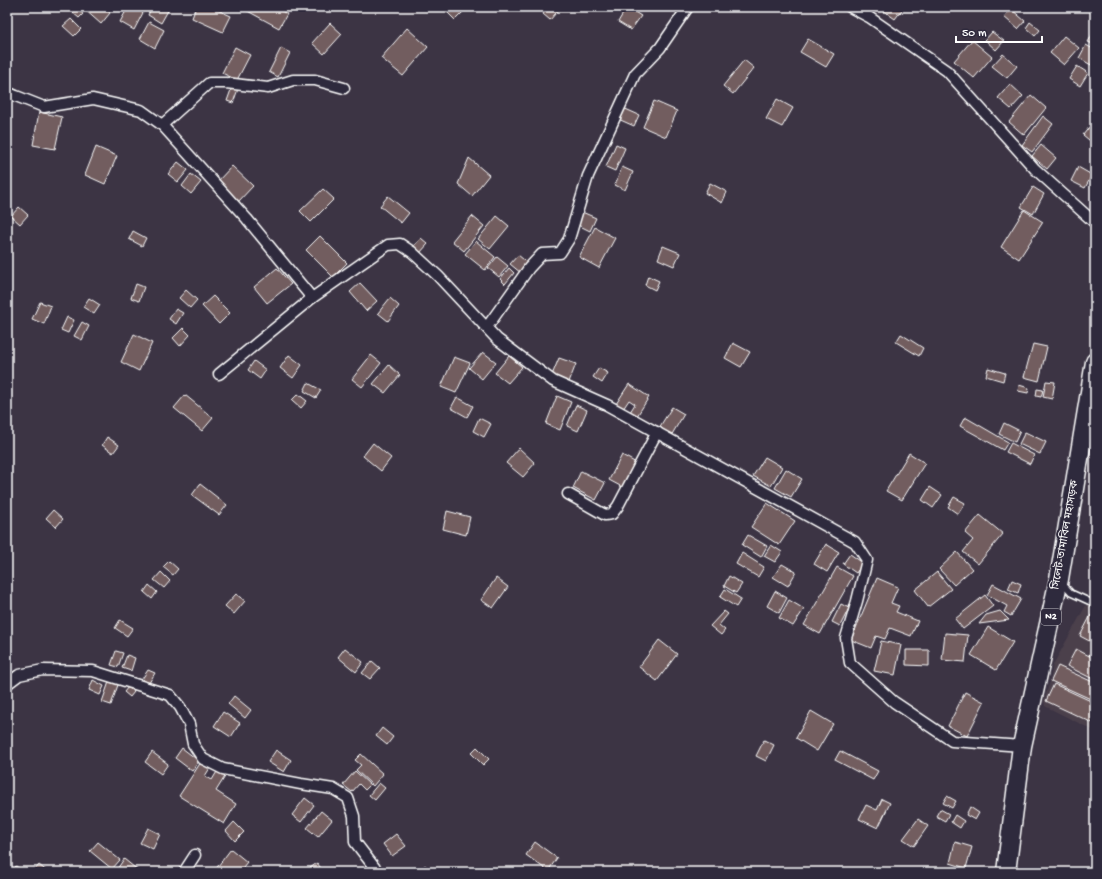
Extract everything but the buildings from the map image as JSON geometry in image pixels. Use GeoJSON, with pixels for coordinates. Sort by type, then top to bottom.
{"type":"FeatureCollection","features":[{"type":"Feature","properties":{"kind":"highway","name":"সিলেট-তামাবিল মহাসড়ক"},"geometry":{"type":"LineString","coordinates":[[1006,872],[1022,746],[1059,579],[1095,362]]}},
{"type":"Feature","properties":{"kind":"street"},"geometry":{"type":"LineString","coordinates":[[487,327],[529,268],[542,254],[560,253],[569,239],[588,176],[635,74],[660,48],[688,7]]}},
{"type":"Feature","properties":{"kind":"street"},"geometry":{"type":"LineString","coordinates":[[850,7],[869,17],[947,71],[1035,169],[1095,223]]}},
{"type":"Feature","properties":{"kind":"street"},"geometry":{"type":"LineString","coordinates":[[162,125],[209,83],[226,83],[268,88],[293,80],[315,80],[344,88]]}},
{"type":"Feature","properties":{"kind":"street"},"geometry":{"type":"LineString","coordinates":[[7,92],[44,107],[93,99],[141,110],[162,125],[247,219],[312,298]]}},
{"type":"Feature","properties":{"kind":"street"},"geometry":{"type":"LineString","coordinates":[[219,374],[312,298],[388,245],[400,244],[412,252],[438,276],[497,339],[553,381],[607,404],[855,542],[867,560],[846,638],[850,664],[894,702],[952,741],[1022,746]]}},
{"type":"Feature","properties":{"kind":"street"},"geometry":{"type":"LineString","coordinates":[[568,494],[605,515],[612,514],[618,506],[657,432]]}},
{"type":"Feature","properties":{"kind":"street"},"geometry":{"type":"LineString","coordinates":[[7,684],[19,675],[43,670],[93,671],[170,695],[180,707],[189,724],[193,744],[203,759],[223,769],[334,789],[348,798],[354,816],[355,842],[378,872]]}},
{"type":"Feature","properties":{"kind":"street"},"geometry":{"type":"LineString","coordinates":[[184,872],[195,855]]}},
{"type":"Feature","properties":{"kind":"lane"},"geometry":{"type":"LineString","coordinates":[[1059,579],[1071,593],[1095,604]]}},
{"type":"Feature","properties":{"kind":"shaded area"},"geometry":{"type":"Polygon","coordinates":[[[1095,589],[1095,731],[1045,706],[1044,700],[1050,682],[1053,665],[1095,589]]]}}]}
